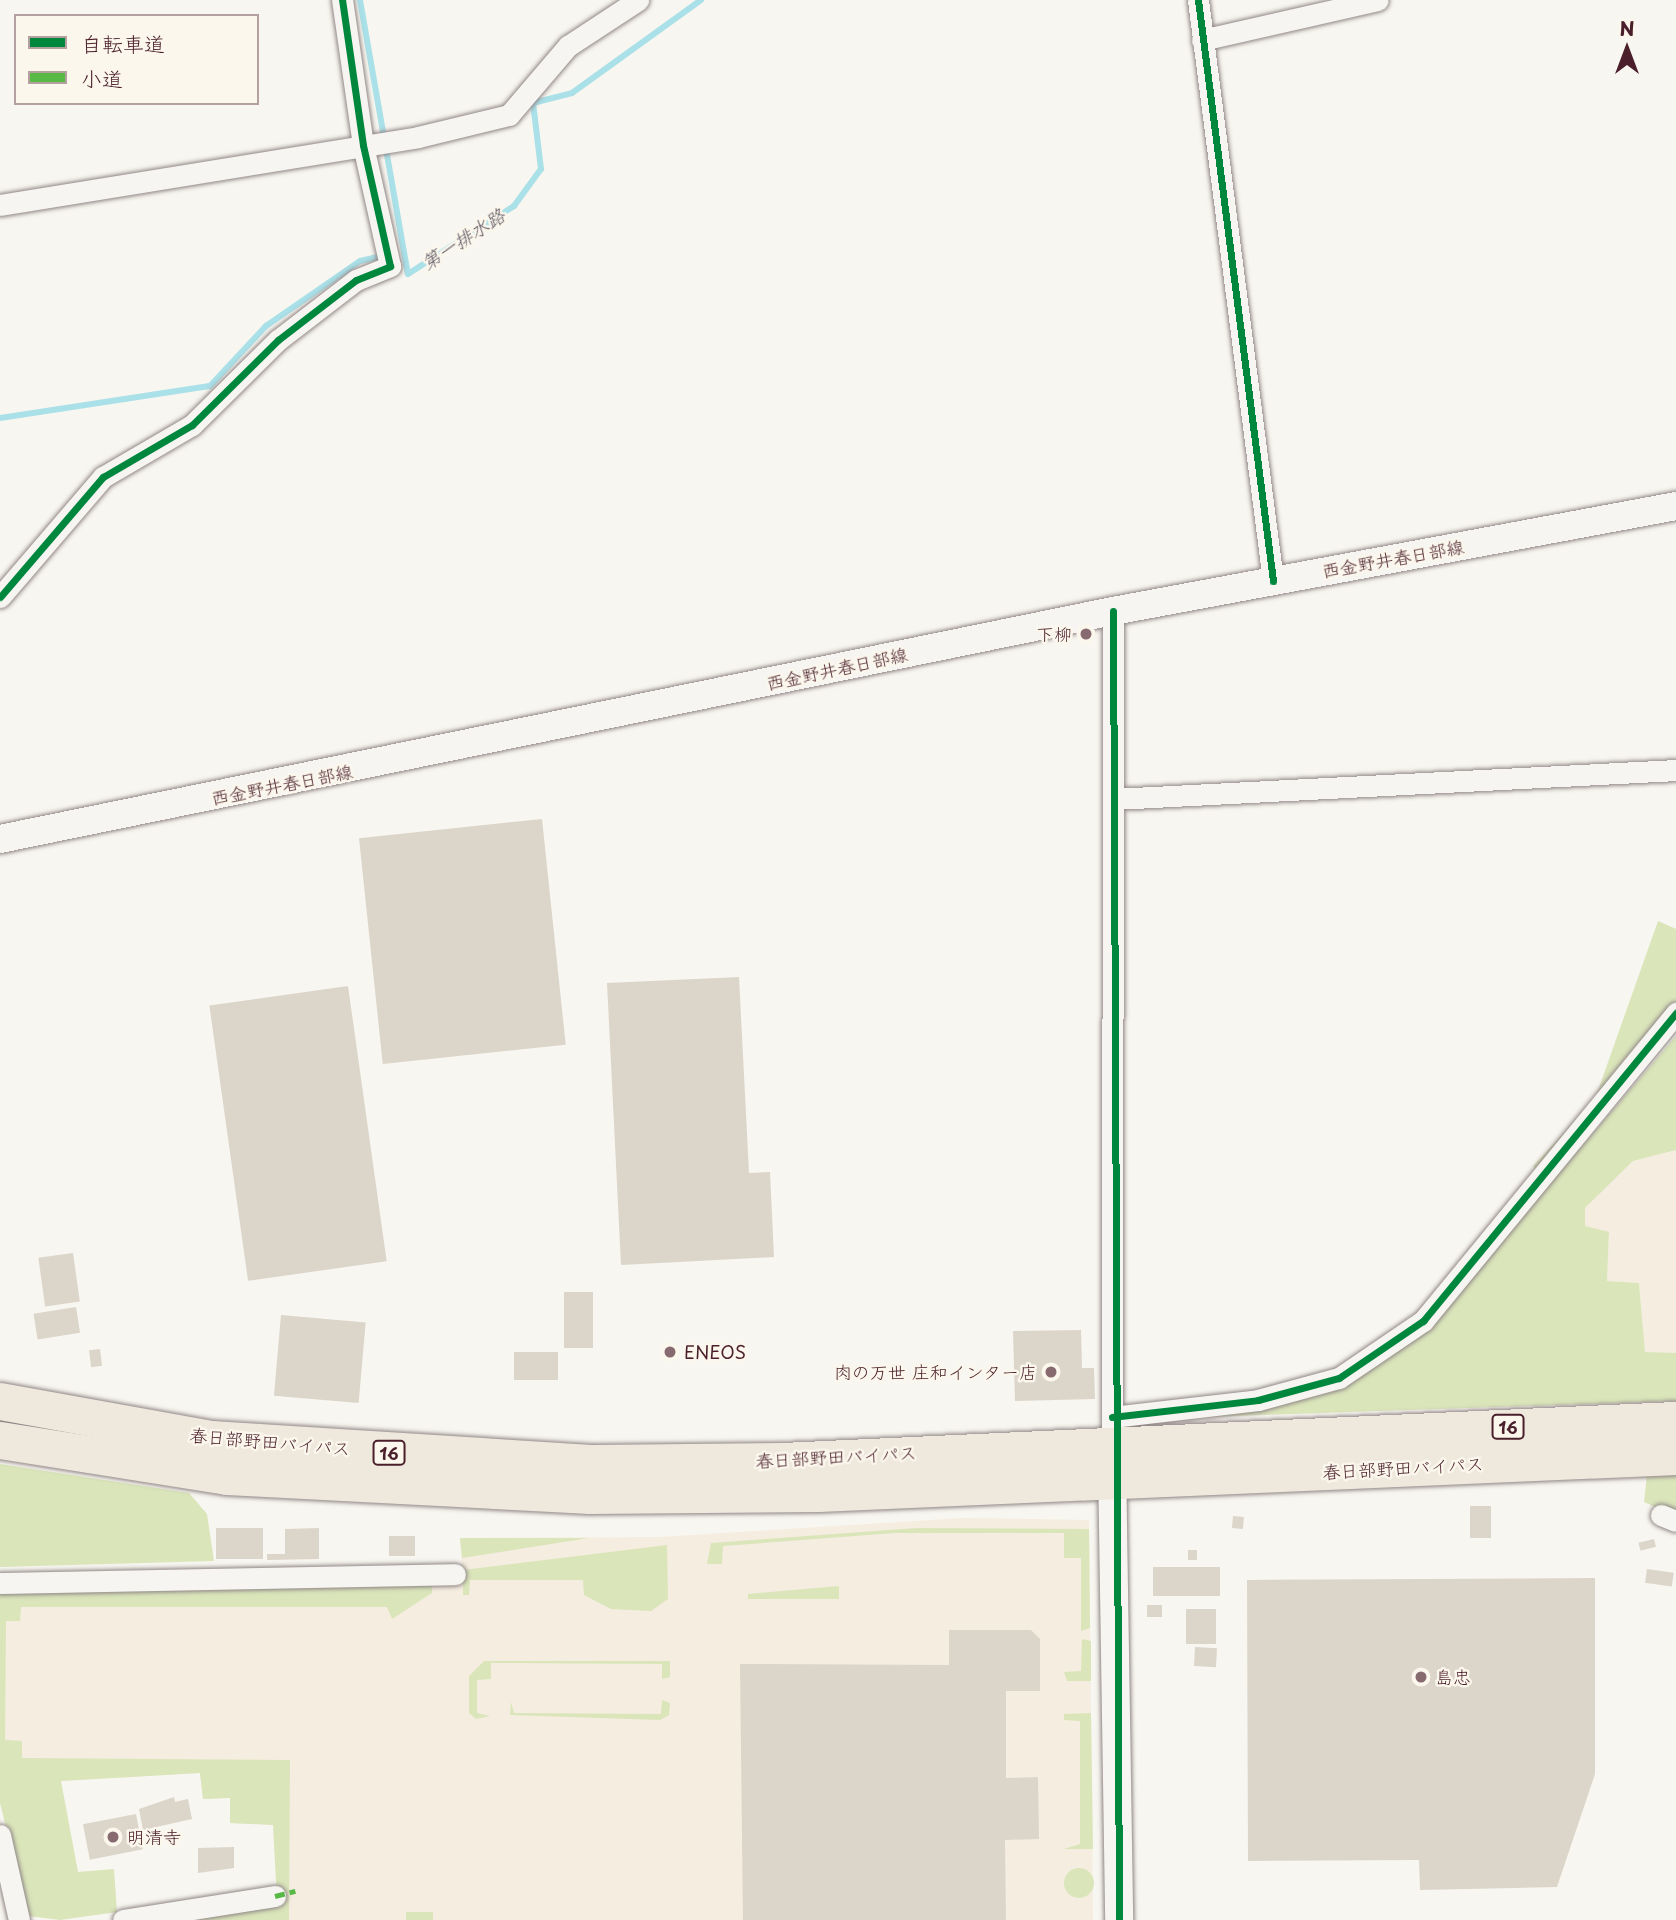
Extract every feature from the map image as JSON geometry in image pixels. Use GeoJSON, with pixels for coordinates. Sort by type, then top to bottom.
{"type":"FeatureCollection","features":[{"type":"Feature","properties":{"kind":"highway","name":"春日部野田バイパス"},"geometry":{"type":"LineString","coordinates":[[0,1401],[211,1439],[451,1458],[782,1461],[1112,1429],[1676,1420]]}},
{"type":"Feature","properties":{"kind":"highway","name":"春日部野田バイパス"},"geometry":{"type":"LineString","coordinates":[[0,1440],[226,1476],[452,1491],[818,1493],[1676,1456]]}},
{"type":"Feature","properties":{"kind":"main road","name":"西金野井春日部線"},"geometry":{"type":"LineString","coordinates":[[0,839],[1113,611],[1676,506]]}},
{"type":"Feature","properties":{"kind":"main road"},"geometry":{"type":"LineString","coordinates":[[1112,1429],[1119,1920]]}},
{"type":"Feature","properties":{"kind":"street"},"geometry":{"type":"LineString","coordinates":[[0,597],[103,477],[192,425],[278,340],[356,281],[390,266],[363,145],[342,0]]}},
{"type":"Feature","properties":{"kind":"street"},"geometry":{"type":"LineString","coordinates":[[0,205],[363,145],[509,115],[568,46],[638,0]]}},
{"type":"Feature","properties":{"kind":"street"},"geometry":{"type":"LineString","coordinates":[[1198,0],[1273,581]]}},
{"type":"Feature","properties":{"kind":"street"},"geometry":{"type":"LineString","coordinates":[[1202,40],[1378,0]]}},
{"type":"Feature","properties":{"kind":"street"},"geometry":{"type":"LineString","coordinates":[[1113,611],[1112,1429],[1258,1400],[1339,1378],[1423,1321],[1676,1013]]}},
{"type":"Feature","properties":{"kind":"street"},"geometry":{"type":"LineString","coordinates":[[1114,799],[1676,770]]}},
{"type":"Feature","properties":{"kind":"street"},"geometry":{"type":"LineString","coordinates":[[0,1583],[455,1574]]}},
{"type":"Feature","properties":{"kind":"street"},"geometry":{"type":"LineString","coordinates":[[0,1835],[19,1920]]}},
{"type":"Feature","properties":{"kind":"street"},"geometry":{"type":"LineString","coordinates":[[122,1920],[275,1896]]}},
{"type":"Feature","properties":{"kind":"shaded area"},"geometry":{"type":"Polygon","coordinates":[[[1676,1150],[1676,1353],[1645,1353],[1639,1283],[1607,1281],[1609,1233],[1585,1227],[1585,1208],[1633,1161],[1676,1150]]]}},
{"type":"Feature","properties":{"kind":"shaded area"},"geometry":{"type":"Polygon","coordinates":[[[963,1518],[1089,1520],[1093,1920],[140,1920],[277,1891],[273,1825],[230,1823],[230,1798],[203,1799],[200,1773],[61,1781],[0,1796],[0,1591],[463,1582],[460,1538],[659,1537],[963,1518]]]}},
{"type":"Feature","properties":{"kind":"green space"},"geometry":{"type":"Polygon","coordinates":[[[1658,921],[1676,929],[1676,1014],[1538,1172],[1533,1166],[1595,1099],[1658,921]]]}},
{"type":"Feature","properties":{"kind":"green space"},"geometry":{"type":"Polygon","coordinates":[[[1676,1036],[1676,1150],[1633,1161],[1585,1208],[1585,1226],[1609,1232],[1607,1281],[1639,1283],[1645,1352],[1676,1353],[1676,1401],[1147,1419],[1275,1397],[1390,1342],[1530,1207],[1676,1036]]]}},
{"type":"Feature","properties":{"kind":"green space"},"geometry":{"type":"Polygon","coordinates":[[[0,1464],[189,1493],[207,1514],[214,1561],[0,1567],[0,1464]]]}},
{"type":"Feature","properties":{"kind":"green space"},"geometry":{"type":"Polygon","coordinates":[[[1647,1474],[1676,1474],[1676,1516],[1644,1502],[1647,1474]]]}},
{"type":"Feature","properties":{"kind":"green space"},"geometry":{"type":"Polygon","coordinates":[[[917,1528],[1089,1529],[1090,1628],[1081,1631],[1081,1558],[1064,1558],[1064,1533],[894,1533],[723,1546],[722,1564],[707,1564],[711,1543],[917,1528]]]}},
{"type":"Feature","properties":{"kind":"green space"},"geometry":{"type":"Polygon","coordinates":[[[460,1538],[589,1538],[462,1558],[460,1538]]]}},
{"type":"Feature","properties":{"kind":"green space"},"geometry":{"type":"Polygon","coordinates":[[[667,1545],[668,1599],[651,1611],[611,1609],[584,1595],[583,1580],[470,1580],[469,1595],[463,1595],[463,1570],[667,1545]]]}},
{"type":"Feature","properties":{"kind":"green space"},"geometry":{"type":"Polygon","coordinates":[[[432,1583],[432,1593],[392,1619],[387,1607],[21,1607],[20,1621],[6,1621],[5,1740],[22,1741],[22,1758],[290,1760],[289,1920],[140,1920],[277,1900],[273,1825],[230,1823],[230,1798],[203,1799],[200,1773],[61,1781],[78,1872],[114,1869],[117,1912],[60,1920],[28,1916],[0,1803],[0,1591],[432,1583]]]}},
{"type":"Feature","properties":{"kind":"green space"},"geometry":{"type":"Polygon","coordinates":[[[839,1586],[839,1599],[748,1599],[748,1594],[839,1586]]]}},
{"type":"Feature","properties":{"kind":"green space"},"geometry":{"type":"Polygon","coordinates":[[[1082,1639],[1091,1641],[1091,1681],[1067,1681],[1064,1672],[1081,1671],[1082,1639]]]}},
{"type":"Feature","properties":{"kind":"green space"},"geometry":{"type":"Polygon","coordinates":[[[484,1661],[670,1661],[670,1677],[662,1679],[662,1664],[491,1663],[491,1679],[477,1680],[477,1713],[490,1716],[476,1719],[469,1713],[469,1676],[484,1661]]]}},
{"type":"Feature","properties":{"kind":"green space"},"geometry":{"type":"Polygon","coordinates":[[[662,1700],[670,1703],[669,1715],[660,1720],[510,1715],[511,1702],[514,1713],[661,1714],[662,1700]]]}},
{"type":"Feature","properties":{"kind":"green space"},"geometry":{"type":"Polygon","coordinates":[[[1091,1713],[1093,1849],[1064,1849],[1080,1844],[1080,1721],[1064,1720],[1064,1714],[1091,1713]]]}},
{"type":"Feature","properties":{"kind":"green space"},"geometry":{"type":"Polygon","coordinates":[[[1079,1868],[1090,1872],[1094,1883],[1090,1894],[1079,1898],[1068,1894],[1064,1883],[1068,1872],[1079,1868]]]}},
{"type":"Feature","properties":{"kind":"green space"},"geometry":{"type":"Polygon","coordinates":[[[406,1912],[433,1912],[433,1920],[406,1920],[406,1912]]]}},
{"type":"Feature","properties":{"kind":"building"},"geometry":{"type":"Polygon","coordinates":[[[542,819],[566,1045],[383,1064],[359,838],[542,819]]]}},
{"type":"Feature","properties":{"kind":"building"},"geometry":{"type":"Polygon","coordinates":[[[739,977],[749,1173],[770,1172],[774,1257],[621,1265],[607,983],[739,977]]]}},
{"type":"Feature","properties":{"kind":"building"},"geometry":{"type":"Polygon","coordinates":[[[348,986],[387,1261],[248,1281],[209,1005],[348,986]]]}},
{"type":"Feature","properties":{"kind":"building"},"geometry":{"type":"Polygon","coordinates":[[[73,1253],[80,1302],[45,1306],[38,1258],[73,1253]]]}},
{"type":"Feature","properties":{"kind":"building"},"geometry":{"type":"Polygon","coordinates":[[[564,1292],[593,1292],[593,1348],[564,1348],[564,1292]]]}},
{"type":"Feature","properties":{"kind":"building"},"geometry":{"type":"Polygon","coordinates":[[[76,1307],[80,1333],[38,1339],[34,1314],[76,1307]]]}},
{"type":"Feature","properties":{"kind":"building"},"geometry":{"type":"Polygon","coordinates":[[[281,1315],[366,1322],[359,1403],[274,1396],[281,1315]]]}},
{"type":"Feature","properties":{"kind":"building"},"geometry":{"type":"Polygon","coordinates":[[[1081,1330],[1082,1368],[1094,1368],[1095,1399],[1015,1401],[1013,1331],[1081,1330]]]}},
{"type":"Feature","properties":{"kind":"building"},"geometry":{"type":"Polygon","coordinates":[[[100,1349],[102,1366],[91,1367],[89,1350],[100,1349]]]}},
{"type":"Feature","properties":{"kind":"building"},"geometry":{"type":"Polygon","coordinates":[[[514,1352],[558,1352],[558,1380],[514,1380],[514,1352]]]}},
{"type":"Feature","properties":{"kind":"building"},"geometry":{"type":"Polygon","coordinates":[[[1470,1506],[1491,1506],[1491,1538],[1470,1538],[1470,1506]]]}},
{"type":"Feature","properties":{"kind":"building"},"geometry":{"type":"Polygon","coordinates":[[[1233,1516],[1244,1517],[1243,1529],[1232,1528],[1233,1516]]]}},
{"type":"Feature","properties":{"kind":"building"},"geometry":{"type":"Polygon","coordinates":[[[216,1528],[263,1528],[263,1559],[216,1559],[216,1528]]]}},
{"type":"Feature","properties":{"kind":"building"},"geometry":{"type":"Polygon","coordinates":[[[319,1528],[319,1559],[267,1560],[267,1554],[285,1554],[285,1529],[319,1528]]]}},
{"type":"Feature","properties":{"kind":"building"},"geometry":{"type":"Polygon","coordinates":[[[389,1536],[415,1536],[415,1556],[389,1556],[389,1536]]]}},
{"type":"Feature","properties":{"kind":"building"},"geometry":{"type":"Polygon","coordinates":[[[1654,1539],[1656,1547],[1640,1551],[1638,1543],[1654,1539]]]}},
{"type":"Feature","properties":{"kind":"building"},"geometry":{"type":"Polygon","coordinates":[[[1188,1550],[1197,1550],[1197,1560],[1188,1560],[1188,1550]]]}},
{"type":"Feature","properties":{"kind":"building"},"geometry":{"type":"Polygon","coordinates":[[[1153,1567],[1220,1567],[1220,1596],[1153,1596],[1153,1567]]]}},
{"type":"Feature","properties":{"kind":"building"},"geometry":{"type":"Polygon","coordinates":[[[1647,1569],[1674,1573],[1672,1587],[1645,1583],[1647,1569]]]}},
{"type":"Feature","properties":{"kind":"building","name":"島忠"},"geometry":{"type":"Polygon","coordinates":[[[1595,1578],[1595,1774],[1557,1887],[1420,1890],[1419,1860],[1248,1861],[1247,1580],[1595,1578]]]}},
{"type":"Feature","properties":{"kind":"building"},"geometry":{"type":"Polygon","coordinates":[[[1147,1605],[1162,1605],[1162,1617],[1147,1617],[1147,1605]]]}},
{"type":"Feature","properties":{"kind":"building"},"geometry":{"type":"Polygon","coordinates":[[[1186,1609],[1216,1609],[1216,1644],[1186,1644],[1186,1609]]]}},
{"type":"Feature","properties":{"kind":"building"},"geometry":{"type":"Polygon","coordinates":[[[949,1630],[1031,1630],[1040,1639],[1040,1691],[1006,1691],[1006,1778],[1038,1777],[1039,1839],[1005,1840],[1006,1920],[743,1920],[740,1664],[949,1665],[949,1630]]]}},
{"type":"Feature","properties":{"kind":"building"},"geometry":{"type":"Polygon","coordinates":[[[1195,1647],[1217,1648],[1216,1667],[1194,1666],[1195,1647]]]}},
{"type":"Feature","properties":{"kind":"building"},"geometry":{"type":"Polygon","coordinates":[[[174,1797],[175,1802],[188,1799],[192,1819],[143,1830],[139,1809],[174,1797]]]}},
{"type":"Feature","properties":{"kind":"building","name":"明清寺"},"geometry":{"type":"Polygon","coordinates":[[[136,1814],[143,1849],[90,1860],[83,1824],[136,1814]]]}},
{"type":"Feature","properties":{"kind":"building"},"geometry":{"type":"Polygon","coordinates":[[[234,1847],[234,1868],[198,1873],[198,1848],[234,1847]]]}},
{"type":"Feature","properties":{"kind":"waterway","name":"第一排水路"},"geometry":{"type":"LineString","coordinates":[[360,0],[408,274],[514,206],[541,169],[533,103],[572,93],[701,0]]}},
{"type":"Feature","properties":{"kind":"waterway","name":"第一排水路"},"geometry":{"type":"LineString","coordinates":[[0,418],[210,386],[266,326],[360,261],[382,256]]}},
{"type":"Feature","properties":{"kind":"marked path"},"geometry":{"type":"LineString","coordinates":[[275,1896],[295,1891]]}},
{"type":"Feature","properties":{"kind":"cycle path"},"geometry":{"type":"LineString","coordinates":[[0,597],[103,477],[192,425],[278,340],[356,280],[390,266],[363,145],[342,0]]}},
{"type":"Feature","properties":{"kind":"cycle path"},"geometry":{"type":"LineString","coordinates":[[1198,0],[1273,581]]}},
{"type":"Feature","properties":{"kind":"cycle path"},"geometry":{"type":"LineString","coordinates":[[1113,611],[1119,1920]]}},
{"type":"Feature","properties":{"kind":"cycle path"},"geometry":{"type":"LineString","coordinates":[[1112,1417],[1258,1400],[1339,1378],[1423,1321],[1676,1013]]}},
{"type":"Feature","properties":{"kind":"place","name":"下柳"},"geometry":{"type":"Point","coordinates":[1086,634]}},
{"type":"Feature","properties":{"kind":"place","name":"ENEOS"},"geometry":{"type":"Point","coordinates":[670,1352]}},
{"type":"Feature","properties":{"kind":"place","name":"肉の万世 庄和インター店"},"geometry":{"type":"Point","coordinates":[1051,1372]}},
{"type":"Feature","properties":{"kind":"place","name":"島忠"},"geometry":{"type":"Point","coordinates":[1421,1677]}},
{"type":"Feature","properties":{"kind":"place","name":"明清寺"},"geometry":{"type":"Point","coordinates":[113,1837]}}]}
